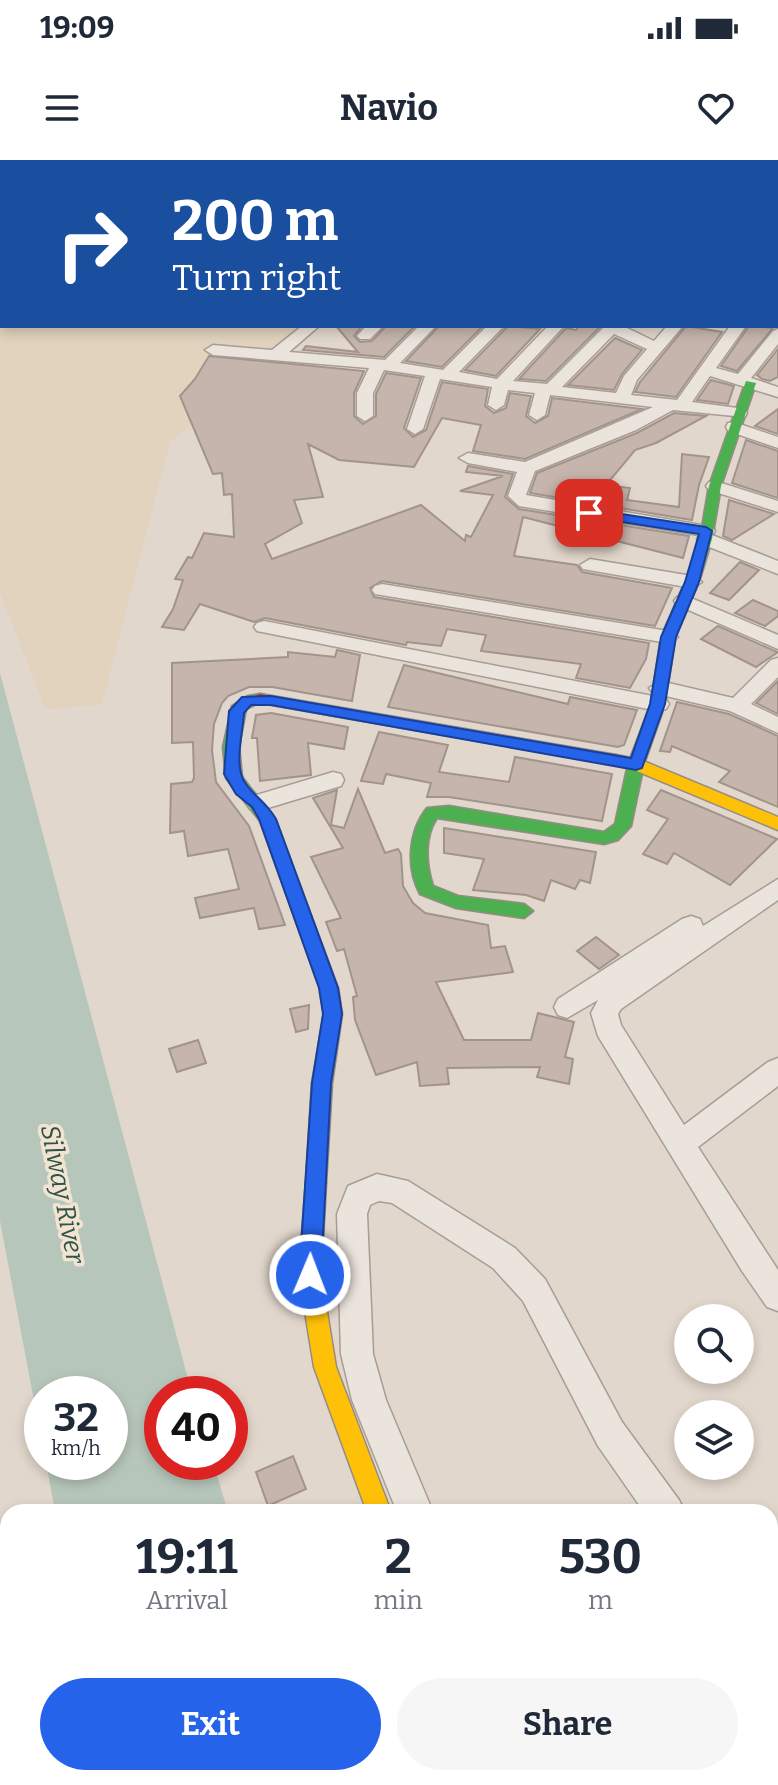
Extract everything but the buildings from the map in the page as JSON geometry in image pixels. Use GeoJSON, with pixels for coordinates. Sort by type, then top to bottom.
{"type":"FeatureCollection","features":[{"type":"Feature","properties":{"kind":"street"},"geometry":{"type":"LineString","coordinates":[[276,355],[309,328]]}},
{"type":"Feature","properties":{"kind":"street"},"geometry":{"type":"LineString","coordinates":[[365,416],[365,393],[384,365],[426,328]]}},
{"type":"Feature","properties":{"kind":"street"},"geometry":{"type":"LineString","coordinates":[[415,429],[440,374],[494,328]]}},
{"type":"Feature","properties":{"kind":"street"},"geometry":{"type":"LineString","coordinates":[[496,405],[501,384],[554,328]]}},
{"type":"Feature","properties":{"kind":"street"},"geometry":{"type":"LineString","coordinates":[[537,415],[548,389],[611,328]]}},
{"type":"Feature","properties":{"kind":"street"},"geometry":{"type":"LineString","coordinates":[[616,328],[631,338],[657,348]]}},
{"type":"Feature","properties":{"kind":"street"},"geometry":{"type":"LineString","coordinates":[[621,399],[627,384],[673,328]]}},
{"type":"Feature","properties":{"kind":"street"},"geometry":{"type":"LineString","coordinates":[[468,458],[527,468],[676,406],[708,370],[737,328]]}},
{"type":"Feature","properties":{"kind":"street"},"geometry":{"type":"LineString","coordinates":[[524,911],[447,901],[426,891],[422,882],[422,829],[428,815],[449,812],[604,838],[612,836],[623,826],[636,764],[659,696],[668,637],[688,592],[706,535],[715,486],[737,420],[746,381],[778,334]]}},
{"type":"Feature","properties":{"kind":"street"},"geometry":{"type":"LineString","coordinates":[[213,350],[384,365],[501,384],[676,406],[737,420],[778,443]]}},
{"type":"Feature","properties":{"kind":"street"},"geometry":{"type":"LineString","coordinates":[[708,370],[778,392]]}},
{"type":"Feature","properties":{"kind":"street"},"geometry":{"type":"LineString","coordinates":[[527,468],[517,496],[525,502],[706,535],[778,568]]}},
{"type":"Feature","properties":{"kind":"street"},"geometry":{"type":"LineString","coordinates":[[715,486],[778,507]]}},
{"type":"Feature","properties":{"kind":"street"},"geometry":{"type":"LineString","coordinates":[[590,565],[688,592],[778,643]]}},
{"type":"Feature","properties":{"kind":"street"},"geometry":{"type":"LineString","coordinates":[[382,590],[668,637]]}},
{"type":"Feature","properties":{"kind":"street"},"geometry":{"type":"LineString","coordinates":[[264,627],[659,696],[737,706],[778,726]]}},
{"type":"Feature","properties":{"kind":"street"},"geometry":{"type":"LineString","coordinates":[[737,706],[778,665]]}},
{"type":"Feature","properties":{"kind":"street"},"geometry":{"type":"LineString","coordinates":[[376,1504],[325,1367],[310,1275],[322,1083],[333,1014],[329,988],[267,819],[258,803],[241,790],[232,774],[237,711],[243,703],[253,699],[636,764],[778,824]]}},
{"type":"Feature","properties":{"kind":"street"},"geometry":{"type":"LineString","coordinates":[[258,803],[333,780]]}},
{"type":"Feature","properties":{"kind":"street"},"geometry":{"type":"LineString","coordinates":[[567,1007],[778,869]]}},
{"type":"Feature","properties":{"kind":"street"},"geometry":{"type":"LineString","coordinates":[[778,888],[605,1009],[608,1028],[778,1296]]}},
{"type":"Feature","properties":{"kind":"street"},"geometry":{"type":"LineString","coordinates":[[680,1144],[778,1070]]}},
{"type":"Feature","properties":{"kind":"street"},"geometry":{"type":"LineString","coordinates":[[412,1504],[369,1400],[354,1334],[352,1214],[359,1196],[377,1187],[398,1190],[504,1258],[519,1272],[534,1290],[607,1429],[642,1484],[660,1504]]}},
{"type":"Feature","properties":{"kind":"shaded area"},"geometry":{"type":"Polygon","coordinates":[[[0,328],[306,328],[170,442],[102,704],[46,710],[0,593],[0,328]]]}},
{"type":"Feature","properties":{"kind":"water","name":"Silway River"},"geometry":{"type":"Polygon","coordinates":[[[0,673],[187,1376],[144,1376],[144,1480],[218,1480],[226,1504],[54,1504],[49,1480],[128,1480],[128,1376],[29,1376],[0,1221],[0,673]]]}},
{"type":"Feature","properties":{"kind":"traffic: fast"},"geometry":{"type":"LineString","coordinates":[[524,911],[456,902],[426,890],[420,860],[423,828],[433,812],[449,812],[604,838],[612,836],[623,826],[636,764],[658,704],[668,637],[692,582],[706,539],[715,486],[750,383]]}},
{"type":"Feature","properties":{"kind":"traffic: fast"},"geometry":{"type":"LineString","coordinates":[[260,699],[239,706],[231,747],[234,778],[267,819],[329,988],[333,1014],[322,1083],[316,1183]]}},
{"type":"Feature","properties":{"kind":"traffic: slow"},"geometry":{"type":"LineString","coordinates":[[616,760],[636,764],[778,824]]}},
{"type":"Feature","properties":{"kind":"traffic: slow"},"geometry":{"type":"LineString","coordinates":[[316,1183],[310,1275],[325,1367],[376,1504]]}},
{"type":"Feature","properties":{"kind":"traffic: jam"},"geometry":{"type":"LineString","coordinates":[[260,699],[616,760]]}},
{"type":"Feature","properties":{"kind":"route"},"geometry":{"type":"LineString","coordinates":[[310,1275],[322,1083],[333,1014],[329,988],[267,819],[258,803],[241,790],[232,774],[237,711],[248,700],[271,700],[636,764],[658,704],[668,637],[692,582],[706,531],[589,513]]}}]}
